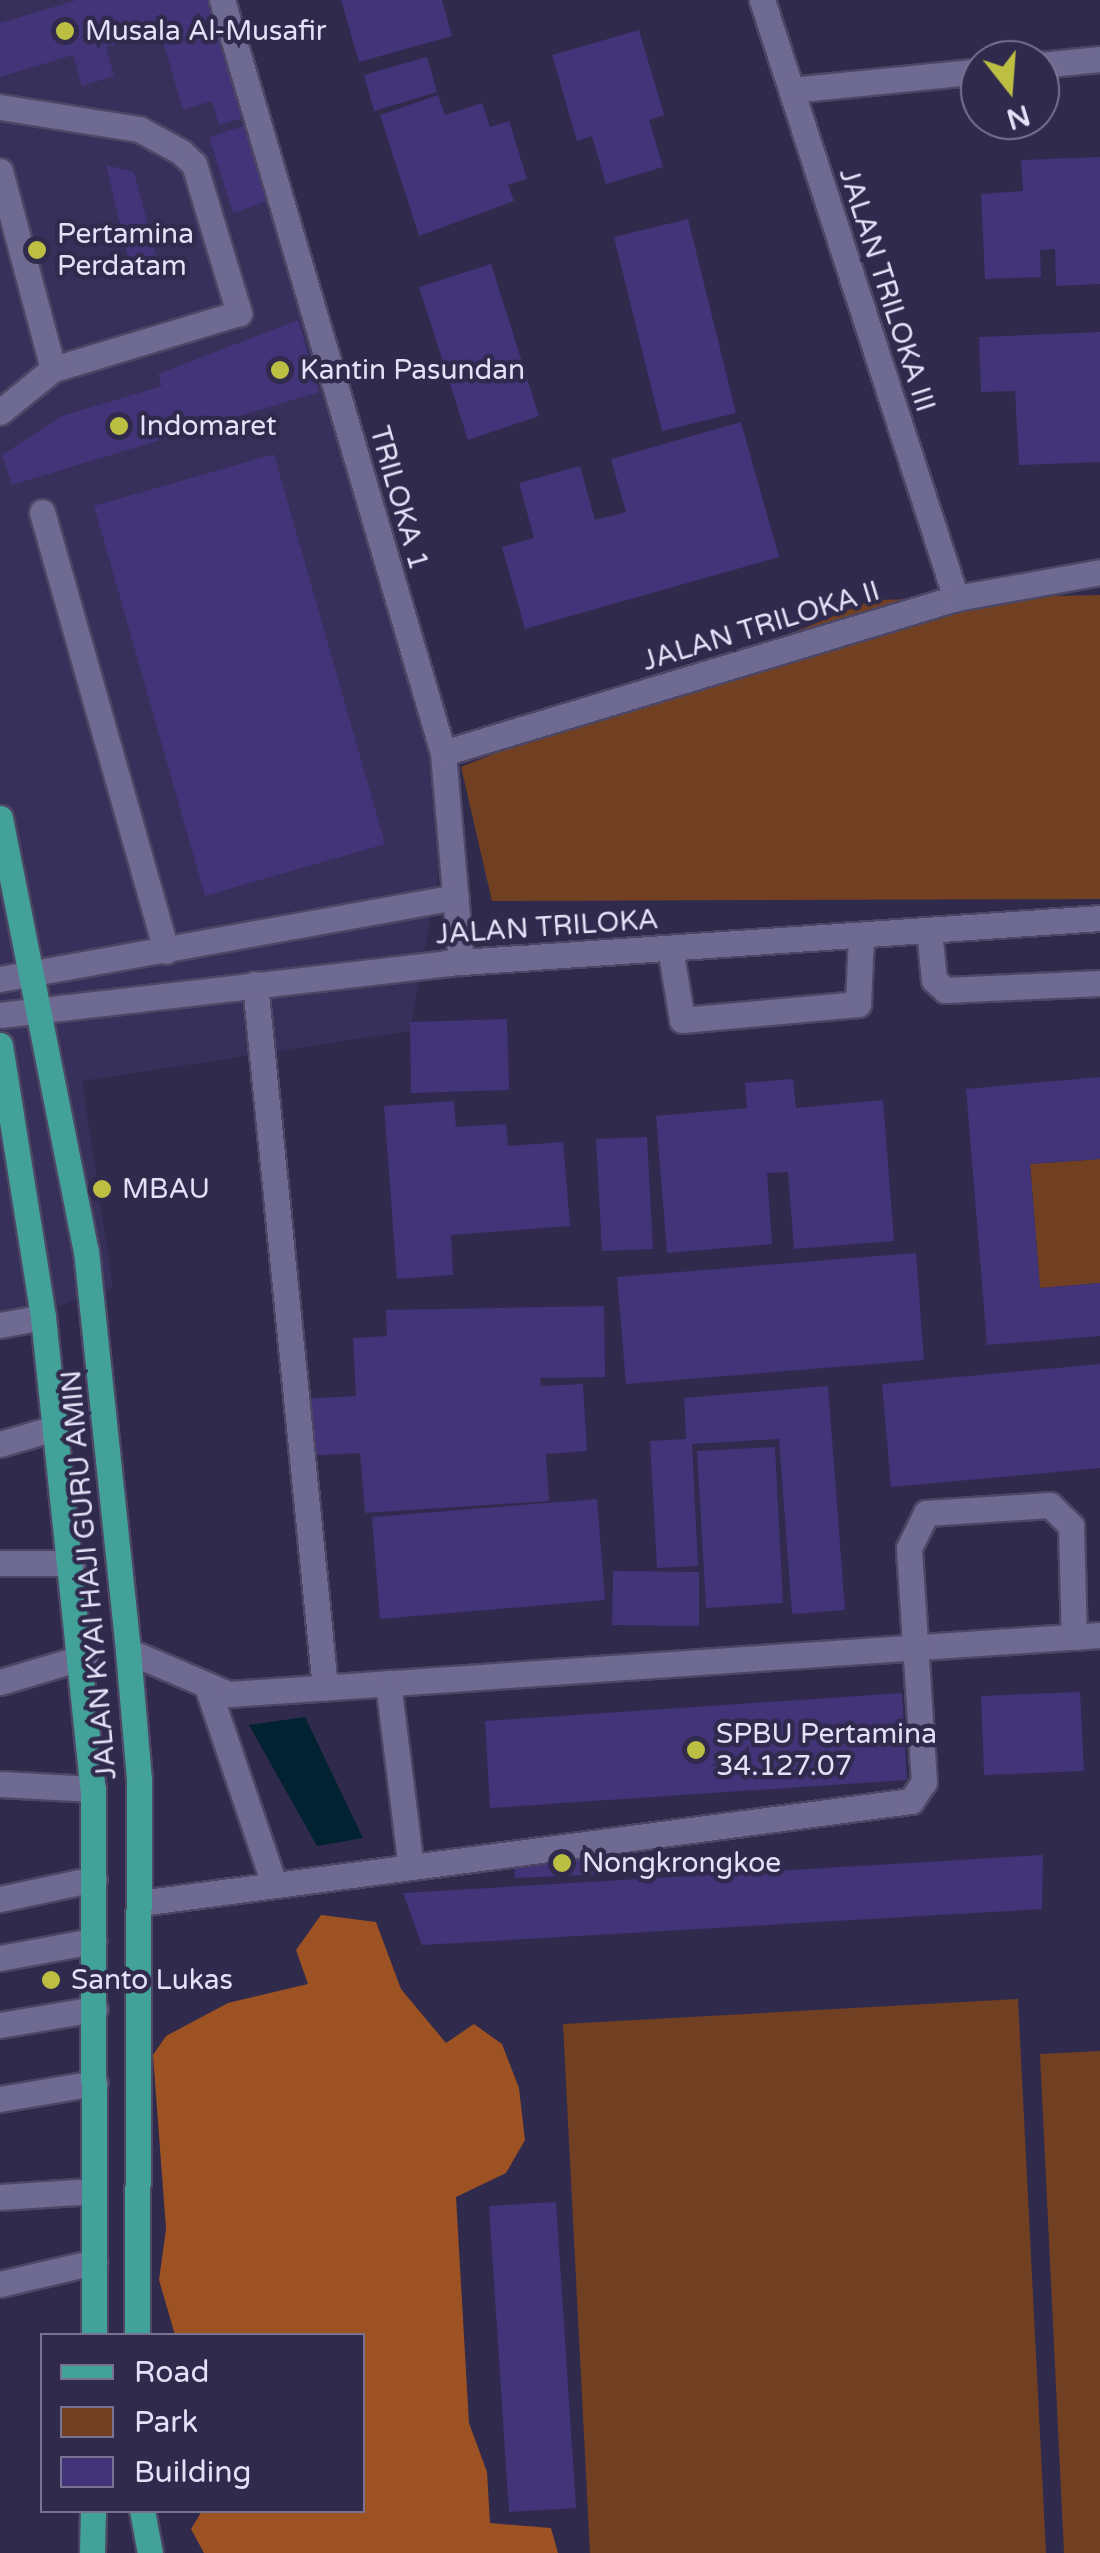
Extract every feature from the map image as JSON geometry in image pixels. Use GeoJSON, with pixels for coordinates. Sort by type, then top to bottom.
{"type":"FeatureCollection","features":[{"type":"Feature","properties":{"kind":"main road","name":"JALAN KYAI HAJI GURU AMIN"},"geometry":{"type":"LineString","coordinates":[[0,818],[53,1006],[86,1251],[128,1651],[140,1902],[136,2333]]}},
{"type":"Feature","properties":{"kind":"main road","name":"JALAN KYAI HAJI GURU AMIN"},"geometry":{"type":"LineString","coordinates":[[0,1045],[6,1115],[44,1317],[84,1658],[93,1789],[94,2333]]}},
{"type":"Feature","properties":{"kind":"main road"},"geometry":{"type":"LineString","coordinates":[[90,2553],[93,2513]]}},
{"type":"Feature","properties":{"kind":"main road"},"geometry":{"type":"LineString","coordinates":[[143,2513],[150,2553]]}},
{"type":"Feature","properties":{"kind":"street","name":"TRILOKA 1"},"geometry":{"type":"LineString","coordinates":[[222,0],[443,754],[461,962]]}},
{"type":"Feature","properties":{"kind":"street","name":"JALAN TRILOKA III"},"geometry":{"type":"LineString","coordinates":[[762,0],[956,598]]}},
{"type":"Feature","properties":{"kind":"street"},"geometry":{"type":"LineString","coordinates":[[1060,63],[1100,59]]}},
{"type":"Feature","properties":{"kind":"street"},"geometry":{"type":"LineString","coordinates":[[791,90],[960,73]]}},
{"type":"Feature","properties":{"kind":"street"},"geometry":{"type":"LineString","coordinates":[[0,107],[138,129],[181,152],[194,164],[238,313],[54,369],[0,412]]}},
{"type":"Feature","properties":{"kind":"street"},"geometry":{"type":"LineString","coordinates":[[0,170],[54,369]]}},
{"type":"Feature","properties":{"kind":"street"},"geometry":{"type":"LineString","coordinates":[[42,512],[166,950]]}},
{"type":"Feature","properties":{"kind":"street","name":"JALAN TRILOKA II"},"geometry":{"type":"LineString","coordinates":[[443,754],[956,598],[1100,572]]}},
{"type":"Feature","properties":{"kind":"street","name":"JALAN TRILOKA"},"geometry":{"type":"LineString","coordinates":[[0,978],[456,896]]}},
{"type":"Feature","properties":{"kind":"street","name":"JALAN TRILOKA"},"geometry":{"type":"LineString","coordinates":[[0,1015],[461,962],[1100,918]]}},
{"type":"Feature","properties":{"kind":"street"},"geometry":{"type":"LineString","coordinates":[[929,930],[934,980],[945,990],[1100,983]]}},
{"type":"Feature","properties":{"kind":"street"},"geometry":{"type":"LineString","coordinates":[[670,948],[682,1020],[858,1004],[861,935]]}},
{"type":"Feature","properties":{"kind":"street"},"geometry":{"type":"LineString","coordinates":[[255,984],[317,1688]]}},
{"type":"Feature","properties":{"kind":"street"},"geometry":{"type":"LineString","coordinates":[[0,1324],[44,1317]]}},
{"type":"Feature","properties":{"kind":"street"},"geometry":{"type":"LineString","coordinates":[[0,1444],[55,1428]]}},
{"type":"Feature","properties":{"kind":"street"},"geometry":{"type":"LineString","coordinates":[[128,1651],[218,1690],[317,1688],[916,1647],[1087,1636],[1071,1526],[1050,1505],[926,1513],[908,1548],[916,1647],[924,1782],[911,1801],[397,1862],[140,1902]]}},
{"type":"Feature","properties":{"kind":"street"},"geometry":{"type":"LineString","coordinates":[[0,1563],[72,1563]]}},
{"type":"Feature","properties":{"kind":"street"},"geometry":{"type":"LineString","coordinates":[[0,1682],[84,1658]]}},
{"type":"Feature","properties":{"kind":"street"},"geometry":{"type":"LineString","coordinates":[[388,1683],[397,1862]]}},
{"type":"Feature","properties":{"kind":"street"},"geometry":{"type":"LineString","coordinates":[[218,1690],[272,1882]]}},
{"type":"Feature","properties":{"kind":"street"},"geometry":{"type":"LineString","coordinates":[[0,1784],[93,1789]]}},
{"type":"Feature","properties":{"kind":"street"},"geometry":{"type":"LineString","coordinates":[[0,1900],[94,1880]]}},
{"type":"Feature","properties":{"kind":"street"},"geometry":{"type":"LineString","coordinates":[[0,1958],[93,1941]]}},
{"type":"Feature","properties":{"kind":"street"},"geometry":{"type":"LineString","coordinates":[[0,2025],[95,2009]]}},
{"type":"Feature","properties":{"kind":"street"},"geometry":{"type":"LineString","coordinates":[[0,2100],[94,2083]]}},
{"type":"Feature","properties":{"kind":"street"},"geometry":{"type":"LineString","coordinates":[[0,2197],[94,2191]]}},
{"type":"Feature","properties":{"kind":"street"},"geometry":{"type":"LineString","coordinates":[[0,2284],[94,2262]]}},
{"type":"Feature","properties":{"kind":"shaded area"},"geometry":{"type":"Polygon","coordinates":[[[0,0],[213,0],[450,811],[410,1031],[82,1081],[113,1288],[0,1325],[0,0]]]}},
{"type":"Feature","properties":{"kind":"shaded area"},"geometry":{"type":"Polygon","coordinates":[[[321,1915],[376,1922],[401,1989],[446,2043],[474,2024],[502,2044],[519,2088],[525,2140],[506,2173],[456,2197],[469,2423],[487,2472],[490,2523],[551,2528],[558,2553],[204,2553],[191,2529],[201,2513],[365,2513],[365,2333],[174,2333],[159,2280],[166,2229],[153,2055],[166,2036],[228,2003],[308,1984],[296,1950],[321,1915]]]}},
{"type":"Feature","properties":{"kind":"green space"},"geometry":{"type":"Polygon","coordinates":[[[1100,595],[1100,899],[492,901],[461,767],[873,600],[1100,595]]]}},
{"type":"Feature","properties":{"kind":"green space"},"geometry":{"type":"Polygon","coordinates":[[[1100,1159],[1100,1283],[1040,1288],[1030,1164],[1100,1159]]]}},
{"type":"Feature","properties":{"kind":"green space"},"geometry":{"type":"Polygon","coordinates":[[[1018,1999],[1046,2553],[590,2553],[563,2024],[1018,1999]]]}},
{"type":"Feature","properties":{"kind":"green space"},"geometry":{"type":"Polygon","coordinates":[[[1100,2051],[1100,2553],[1064,2553],[1040,2054],[1100,2051]]]}},
{"type":"Feature","properties":{"kind":"water"},"geometry":{"type":"Polygon","coordinates":[[[305,1717],[363,1838],[317,1846],[249,1725],[305,1717]]]}},
{"type":"Feature","properties":{"kind":"building"},"geometry":{"type":"Polygon","coordinates":[[[77,0],[207,0],[242,118],[219,125],[212,101],[183,110],[160,31],[106,47],[114,76],[82,86],[73,55],[0,77],[0,23],[77,0]]]}},
{"type":"Feature","properties":{"kind":"building"},"geometry":{"type":"Polygon","coordinates":[[[341,0],[442,0],[452,36],[359,62],[341,0]]]}},
{"type":"Feature","properties":{"kind":"building"},"geometry":{"type":"Polygon","coordinates":[[[639,30],[664,115],[649,120],[663,167],[606,184],[592,136],[577,141],[552,55],[639,30]]]}},
{"type":"Feature","properties":{"kind":"building"},"geometry":{"type":"Polygon","coordinates":[[[427,57],[437,92],[374,111],[364,75],[427,57]]]}},
{"type":"Feature","properties":{"kind":"building"},"geometry":{"type":"Polygon","coordinates":[[[438,95],[445,115],[482,103],[490,127],[509,121],[527,179],[508,185],[514,201],[419,236],[380,115],[438,95]]]}},
{"type":"Feature","properties":{"kind":"building"},"geometry":{"type":"Polygon","coordinates":[[[244,126],[267,201],[233,213],[209,137],[244,126]]]}},
{"type":"Feature","properties":{"kind":"building"},"geometry":{"type":"Polygon","coordinates":[[[1100,157],[1100,284],[1056,286],[1055,249],[1040,250],[1041,277],[985,279],[981,194],[1023,191],[1021,160],[1100,157]]]}},
{"type":"Feature","properties":{"kind":"building"},"geometry":{"type":"Polygon","coordinates":[[[106,165],[134,172],[159,266],[132,274],[106,165]]]}},
{"type":"Feature","properties":{"kind":"building"},"geometry":{"type":"Polygon","coordinates":[[[688,219],[736,413],[662,431],[614,237],[688,219]]]}},
{"type":"Feature","properties":{"kind":"building"},"geometry":{"type":"Polygon","coordinates":[[[491,264],[539,416],[468,440],[419,287],[491,264]]]}},
{"type":"Feature","properties":{"kind":"building"},"geometry":{"type":"Polygon","coordinates":[[[298,320],[319,392],[12,485],[2,455],[62,416],[162,386],[158,374],[298,320]]]}},
{"type":"Feature","properties":{"kind":"building"},"geometry":{"type":"Polygon","coordinates":[[[1100,332],[1100,462],[1019,465],[1015,391],[981,392],[979,337],[1100,332]]]}},
{"type":"Feature","properties":{"kind":"building"},"geometry":{"type":"Polygon","coordinates":[[[741,422],[779,557],[525,629],[502,547],[534,538],[519,483],[580,466],[595,520],[626,512],[611,459],[741,422]]]}},
{"type":"Feature","properties":{"kind":"building"},"geometry":{"type":"Polygon","coordinates":[[[274,454],[385,844],[205,896],[94,506],[274,454]]]}},
{"type":"Feature","properties":{"kind":"building"},"geometry":{"type":"Polygon","coordinates":[[[507,1019],[509,1090],[411,1093],[410,1022],[507,1019]]]}},
{"type":"Feature","properties":{"kind":"building"},"geometry":{"type":"Polygon","coordinates":[[[1100,1077],[1100,1159],[1030,1164],[1040,1288],[1100,1283],[1100,1336],[987,1345],[966,1089],[1100,1077]]]}},
{"type":"Feature","properties":{"kind":"building"},"geometry":{"type":"Polygon","coordinates":[[[793,1079],[796,1108],[883,1100],[894,1241],[794,1249],[788,1172],[767,1173],[772,1244],[667,1253],[656,1116],[747,1108],[745,1083],[793,1079]]]}},
{"type":"Feature","properties":{"kind":"building"},"geometry":{"type":"Polygon","coordinates":[[[454,1101],[456,1127],[506,1124],[508,1146],[563,1142],[570,1226],[451,1235],[453,1275],[397,1279],[384,1106],[454,1101]]]}},
{"type":"Feature","properties":{"kind":"building"},"geometry":{"type":"Polygon","coordinates":[[[647,1137],[653,1249],[602,1251],[596,1139],[647,1137]]]}},
{"type":"Feature","properties":{"kind":"building"},"geometry":{"type":"Polygon","coordinates":[[[916,1253],[924,1360],[626,1384],[617,1277],[916,1253]]]}},
{"type":"Feature","properties":{"kind":"building"},"geometry":{"type":"Polygon","coordinates":[[[604,1306],[605,1377],[540,1378],[541,1386],[583,1384],[587,1451],[546,1454],[549,1501],[365,1513],[360,1453],[306,1456],[304,1399],[356,1396],[353,1338],[387,1336],[386,1310],[604,1306]]]}},
{"type":"Feature","properties":{"kind":"building"},"geometry":{"type":"Polygon","coordinates":[[[1100,1364],[1100,1468],[891,1487],[882,1384],[1100,1364]]]}},
{"type":"Feature","properties":{"kind":"building"},"geometry":{"type":"Polygon","coordinates":[[[828,1386],[845,1610],[792,1614],[779,1439],[692,1444],[698,1566],[657,1568],[650,1441],[686,1439],[684,1398],[828,1386]]]}},
{"type":"Feature","properties":{"kind":"building"},"geometry":{"type":"Polygon","coordinates":[[[775,1447],[783,1603],[706,1608],[697,1451],[775,1447]]]}},
{"type":"Feature","properties":{"kind":"building"},"geometry":{"type":"Polygon","coordinates":[[[597,1499],[605,1600],[380,1619],[372,1517],[597,1499]]]}},
{"type":"Feature","properties":{"kind":"building"},"geometry":{"type":"Polygon","coordinates":[[[613,1571],[699,1572],[699,1626],[612,1625],[613,1571]]]}},
{"type":"Feature","properties":{"kind":"building"},"geometry":{"type":"Polygon","coordinates":[[[1080,1692],[1084,1771],[984,1775],[981,1696],[1080,1692]]]}},
{"type":"Feature","properties":{"kind":"building","name":"SPBU Pertamina 34.127.07"},"geometry":{"type":"Polygon","coordinates":[[[902,1693],[907,1780],[490,1808],[485,1721],[902,1693]]]}},
{"type":"Feature","properties":{"kind":"building","name":"Nongkrongkoe"},"geometry":{"type":"Polygon","coordinates":[[[609,1849],[610,1874],[515,1878],[514,1853],[609,1849]]]}},
{"type":"Feature","properties":{"kind":"building"},"geometry":{"type":"Polygon","coordinates":[[[1043,1855],[1042,1909],[422,1945],[403,1893],[1043,1855]]]}},
{"type":"Feature","properties":{"kind":"building"},"geometry":{"type":"Polygon","coordinates":[[[556,2202],[576,2508],[509,2512],[489,2206],[556,2202]]]}},
{"type":"Feature","properties":{"kind":"place","name":"Musala Al-Musafir"},"geometry":{"type":"Point","coordinates":[65,31]}},
{"type":"Feature","properties":{"kind":"place","name":"Pertamina Perdatam"},"geometry":{"type":"Point","coordinates":[37,250]}},
{"type":"Feature","properties":{"kind":"place","name":"Kantin Pasundan"},"geometry":{"type":"Point","coordinates":[280,370]}},
{"type":"Feature","properties":{"kind":"place","name":"Indomaret"},"geometry":{"type":"Point","coordinates":[119,426]}},
{"type":"Feature","properties":{"kind":"place","name":"MBAU"},"geometry":{"type":"Point","coordinates":[102,1189]}},
{"type":"Feature","properties":{"kind":"place","name":"SPBU Pertamina 34.127.07"},"geometry":{"type":"Point","coordinates":[696,1750]}},
{"type":"Feature","properties":{"kind":"place","name":"Nongkrongkoe"},"geometry":{"type":"Point","coordinates":[562,1863]}},
{"type":"Feature","properties":{"kind":"place","name":"Santo Lukas"},"geometry":{"type":"Point","coordinates":[51,1980]}}]}
